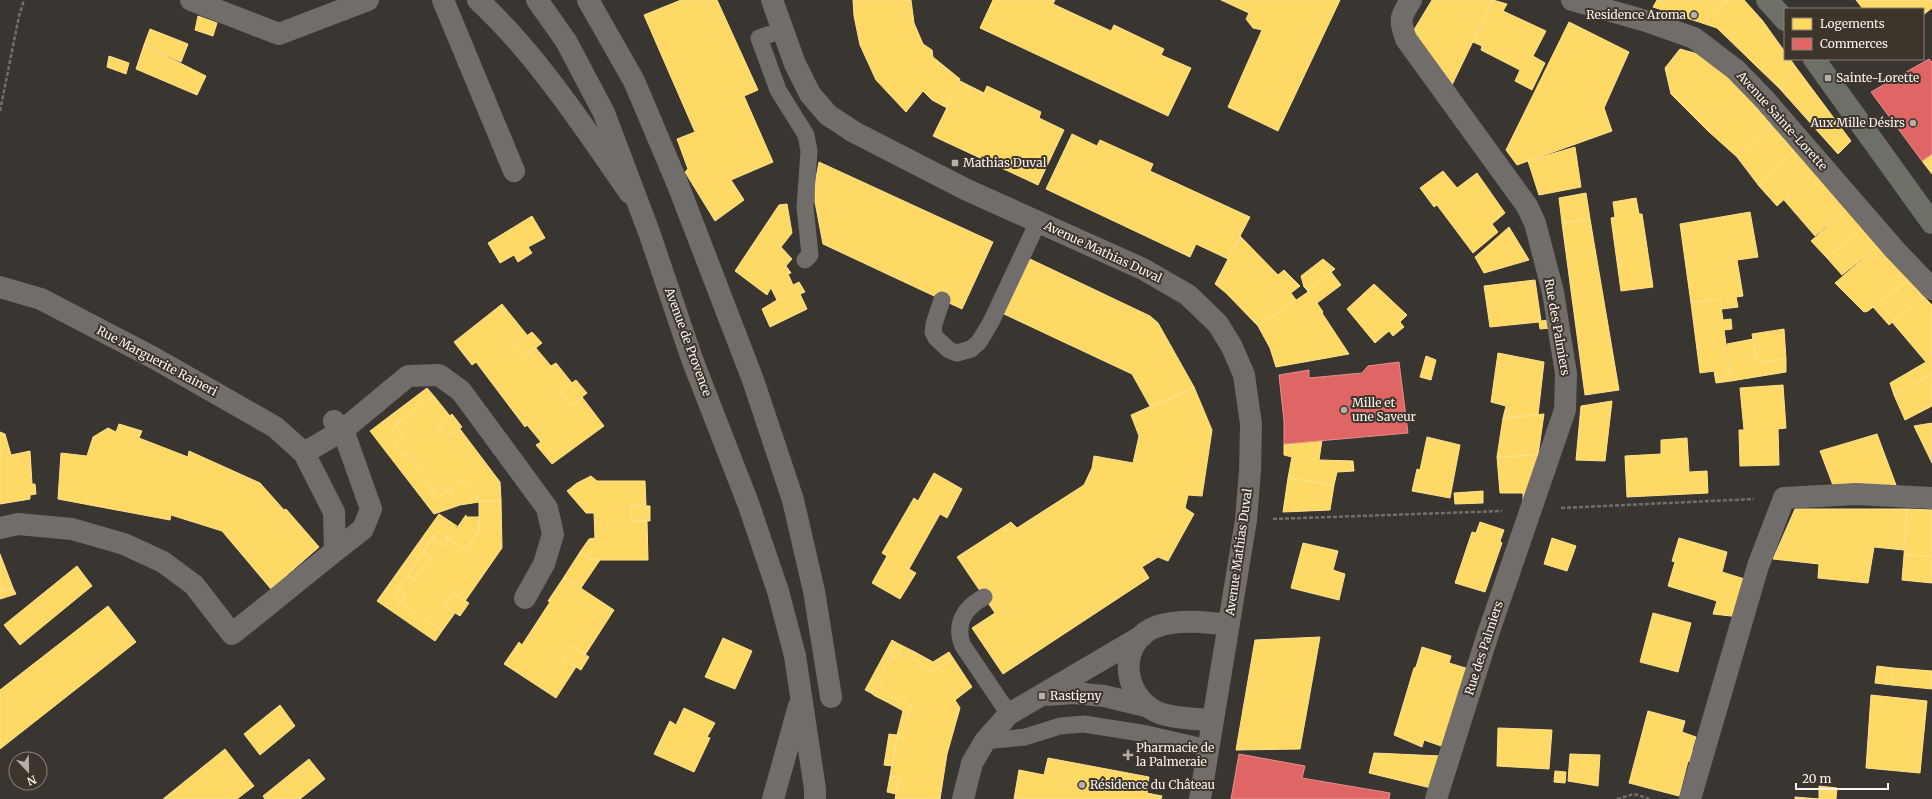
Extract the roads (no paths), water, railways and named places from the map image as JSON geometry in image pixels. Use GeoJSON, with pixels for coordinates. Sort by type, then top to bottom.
{"type":"FeatureCollection","features":[{"type":"Feature","properties":{"kind":"main road"},"geometry":{"type":"LineString","coordinates":[[1767,0],[1784,19]]}},
{"type":"Feature","properties":{"kind":"main road"},"geometry":{"type":"LineString","coordinates":[[1815,60],[1932,223]]}},
{"type":"Feature","properties":{"kind":"street"},"geometry":{"type":"LineString","coordinates":[[191,0],[279,34],[368,0]]}},
{"type":"Feature","properties":{"kind":"street"},"geometry":{"type":"LineString","coordinates":[[443,0],[514,171]]}},
{"type":"Feature","properties":{"kind":"street"},"geometry":{"type":"LineString","coordinates":[[478,0],[498,19],[548,77],[640,206]]}},
{"type":"Feature","properties":{"kind":"street","name":"Avenue de Provence"},"geometry":{"type":"LineString","coordinates":[[537,0],[566,41],[604,112],[640,206],[692,359],[748,503],[778,591],[795,656],[815,789],[815,799]]}},
{"type":"Feature","properties":{"kind":"street"},"geometry":{"type":"LineString","coordinates":[[588,0],[634,80],[678,185],[753,380],[792,500],[814,591],[831,697]]}},
{"type":"Feature","properties":{"kind":"street","name":"Avenue Mathias Duval"},"geometry":{"type":"LineString","coordinates":[[772,0],[795,64],[810,94],[828,115],[854,132],[950,181],[1143,269],[1188,295],[1218,324],[1232,346],[1244,375],[1250,424],[1246,520],[1212,720]]}},
{"type":"Feature","properties":{"kind":"street","name":"Rue des Palmiers"},"geometry":{"type":"LineString","coordinates":[[1411,0],[1401,16],[1402,27],[1406,39],[1527,206],[1535,224],[1553,292],[1566,374],[1565,410],[1488,634],[1436,799]]}},
{"type":"Feature","properties":{"kind":"street","name":"Avenue Sainte-Lorette"},"geometry":{"type":"LineString","coordinates":[[1572,0],[1646,21],[1694,38],[1736,70],[1765,100],[1894,249],[1932,289]]}},
{"type":"Feature","properties":{"kind":"street","name":"Rue Marguerite Raineri"},"geometry":{"type":"LineString","coordinates":[[0,287],[41,299],[154,358],[275,427],[304,453]]}},
{"type":"Feature","properties":{"kind":"street"},"geometry":{"type":"LineString","coordinates":[[335,551],[334,512],[304,453],[338,426],[408,376],[439,375],[461,391],[548,508],[554,534],[544,564],[525,598]]}},
{"type":"Feature","properties":{"kind":"street"},"geometry":{"type":"LineString","coordinates":[[0,528],[18,524],[72,530],[124,544],[163,562],[194,585],[232,634],[363,529],[371,509],[338,426]]}},
{"type":"Feature","properties":{"kind":"street"},"geometry":{"type":"LineString","coordinates":[[1690,799],[1756,573],[1784,498],[1856,494],[1932,498]]}},
{"type":"Feature","properties":{"kind":"street"},"geometry":{"type":"LineString","coordinates":[[963,799],[972,763],[985,741],[1009,714],[1042,696],[1157,626],[1173,623],[1203,622],[1228,625]]}},
{"type":"Feature","properties":{"kind":"street"},"geometry":{"type":"LineString","coordinates":[[1142,636],[1133,650],[1128,664],[1129,680],[1134,692],[1146,706]]}},
{"type":"Feature","properties":{"kind":"street"},"geometry":{"type":"LineString","coordinates":[[1042,696],[1074,693],[1122,700],[1146,706],[1159,713],[1212,720],[1200,799]]}},
{"type":"Feature","properties":{"kind":"street","name":"Avenue de Provence"},"geometry":{"type":"LineString","coordinates":[[779,797],[801,699]]}},
{"type":"Feature","properties":{"kind":"lane"},"geometry":{"type":"LineString","coordinates":[[782,30],[759,38],[778,90],[806,135],[808,151],[805,207],[810,255],[805,260]]}},
{"type":"Feature","properties":{"kind":"lane"},"geometry":{"type":"LineString","coordinates":[[942,300],[934,324],[933,332],[936,338],[945,347],[957,353],[970,349],[979,342],[991,322],[1038,222]]}},
{"type":"Feature","properties":{"kind":"lane"},"geometry":{"type":"LineString","coordinates":[[984,597],[966,610],[960,622],[958,635],[963,646],[1009,714]]}},
{"type":"Feature","properties":{"kind":"lane"},"geometry":{"type":"LineString","coordinates":[[1121,729],[1122,700]]}},
{"type":"Feature","properties":{"kind":"lane"},"geometry":{"type":"LineString","coordinates":[[985,741],[1025,737],[1060,726],[1084,724],[1121,729],[1208,748]]}},
{"type":"Feature","properties":{"kind":"place","name":"Residence Aroma"},"geometry":{"type":"Point","coordinates":[1694,15]}},
{"type":"Feature","properties":{"kind":"place","name":"Sainte-Lorette"},"geometry":{"type":"Point","coordinates":[1828,78]}},
{"type":"Feature","properties":{"kind":"place","name":"Aux Mille Désirs"},"geometry":{"type":"Point","coordinates":[1913,123]}},
{"type":"Feature","properties":{"kind":"place","name":"Mathias Duval"},"geometry":{"type":"Point","coordinates":[955,163]}},
{"type":"Feature","properties":{"kind":"place","name":"Mille et une Saveur"},"geometry":{"type":"Point","coordinates":[1344,410]}},
{"type":"Feature","properties":{"kind":"place","name":"Rastigny"},"geometry":{"type":"Point","coordinates":[1042,696]}},
{"type":"Feature","properties":{"kind":"place","name":"Pharmacie de la Palmeraie"},"geometry":{"type":"Point","coordinates":[1128,755]}},
{"type":"Feature","properties":{"kind":"place","name":"Résidence du Château"},"geometry":{"type":"Point","coordinates":[1082,785]}}]}
